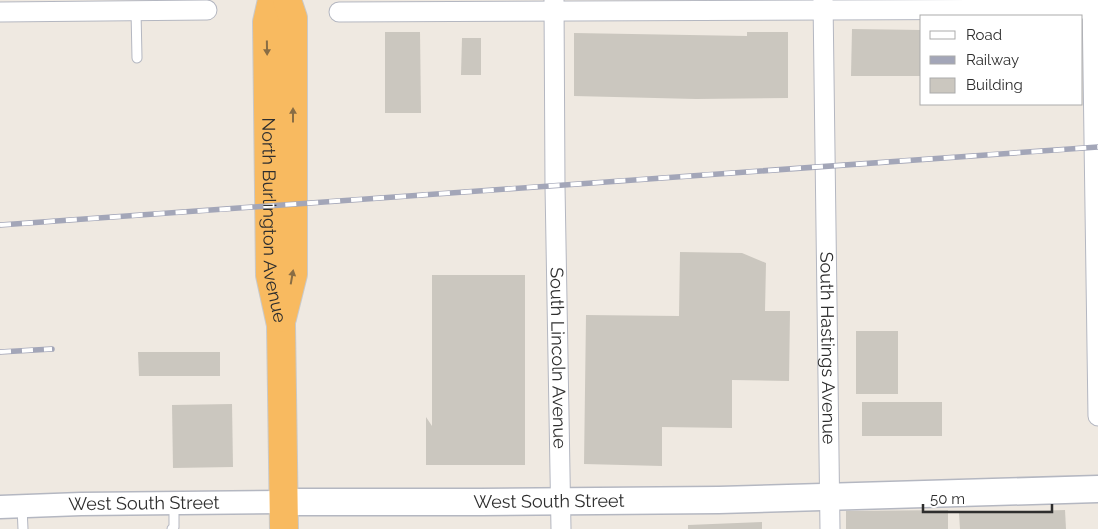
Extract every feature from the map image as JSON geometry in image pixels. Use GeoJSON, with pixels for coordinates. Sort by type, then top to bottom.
{"type":"FeatureCollection","features":[{"type":"Feature","properties":{"kind":"highway","name":"North Burlington Avenue"},"geometry":{"type":"LineString","coordinates":[[272,0],[267,22],[270,275],[281,325]]}},
{"type":"Feature","properties":{"kind":"highway","name":"North Burlington Avenue"},"geometry":{"type":"LineString","coordinates":[[281,325],[293,274],[293,18],[287,0]]}},
{"type":"Feature","properties":{"kind":"highway"},"geometry":{"type":"LineString","coordinates":[[281,325],[284,529]]}},
{"type":"Feature","properties":{"kind":"main road","name":"West South Street"},"geometry":{"type":"LineString","coordinates":[[283,502],[561,502],[1098,489]]}},
{"type":"Feature","properties":{"kind":"street","name":"South Hastings Avenue"},"geometry":{"type":"LineString","coordinates":[[823,5],[830,529]]}},
{"type":"Feature","properties":{"kind":"street"},"geometry":{"type":"LineString","coordinates":[[339,12],[554,6],[1094,6],[1093,147],[1098,416]]}},
{"type":"Feature","properties":{"kind":"street","name":"South Lincoln Avenue"},"geometry":{"type":"LineString","coordinates":[[554,6],[555,186],[562,529]]}},
{"type":"Feature","properties":{"kind":"street"},"geometry":{"type":"LineString","coordinates":[[0,12],[207,10]]}},
{"type":"Feature","properties":{"kind":"street","name":"West South Street"},"geometry":{"type":"LineString","coordinates":[[0,507],[283,502]]}},
{"type":"Feature","properties":{"kind":"lane"},"geometry":{"type":"LineString","coordinates":[[136,10],[137,58]]}},
{"type":"Feature","properties":{"kind":"lane"},"geometry":{"type":"LineString","coordinates":[[172,529],[174,528],[174,503]]}},
{"type":"Feature","properties":{"kind":"lane"},"geometry":{"type":"LineString","coordinates":[[22,506],[23,529]]}},
{"type":"Feature","properties":{"kind":"building"},"geometry":{"type":"Polygon","coordinates":[[[852,29],[920,30],[920,76],[851,76],[852,29]]]}},
{"type":"Feature","properties":{"kind":"building"},"geometry":{"type":"Polygon","coordinates":[[[385,32],[420,32],[421,113],[385,113],[385,32]]]}},
{"type":"Feature","properties":{"kind":"building"},"geometry":{"type":"Polygon","coordinates":[[[747,32],[788,32],[788,98],[696,99],[574,96],[574,33],[747,36],[747,32]]]}},
{"type":"Feature","properties":{"kind":"building"},"geometry":{"type":"Polygon","coordinates":[[[462,38],[481,38],[481,75],[461,75],[462,38]]]}},
{"type":"Feature","properties":{"kind":"building"},"geometry":{"type":"Polygon","coordinates":[[[680,252],[742,253],[766,263],[765,311],[790,311],[789,381],[732,380],[732,428],[662,427],[662,466],[584,464],[586,315],[679,316],[680,252]]]}},
{"type":"Feature","properties":{"kind":"building"},"geometry":{"type":"Polygon","coordinates":[[[432,275],[525,275],[525,465],[426,465],[426,417],[432,426],[432,275]]]}},
{"type":"Feature","properties":{"kind":"building"},"geometry":{"type":"Polygon","coordinates":[[[856,331],[898,331],[898,394],[856,394],[856,331]]]}},
{"type":"Feature","properties":{"kind":"building"},"geometry":{"type":"Polygon","coordinates":[[[138,352],[220,352],[220,376],[139,376],[138,352]]]}},
{"type":"Feature","properties":{"kind":"building"},"geometry":{"type":"Polygon","coordinates":[[[862,402],[942,402],[942,436],[862,436],[862,402]]]}},
{"type":"Feature","properties":{"kind":"building"},"geometry":{"type":"Polygon","coordinates":[[[232,404],[233,467],[173,468],[172,405],[232,404]]]}},
{"type":"Feature","properties":{"kind":"building"},"geometry":{"type":"Polygon","coordinates":[[[948,510],[948,529],[846,529],[846,511],[948,510]]]}},
{"type":"Feature","properties":{"kind":"building"},"geometry":{"type":"Polygon","coordinates":[[[1065,510],[1066,529],[960,529],[959,513],[1065,510]]]}},
{"type":"Feature","properties":{"kind":"building"},"geometry":{"type":"Polygon","coordinates":[[[762,522],[762,529],[688,529],[688,525],[762,522]]]}},
{"type":"Feature","properties":{"kind":"railway"},"geometry":{"type":"LineString","coordinates":[[0,225],[1098,147]]}},
{"type":"Feature","properties":{"kind":"railway"},"geometry":{"type":"LineString","coordinates":[[0,352],[52,349]]}}]}
